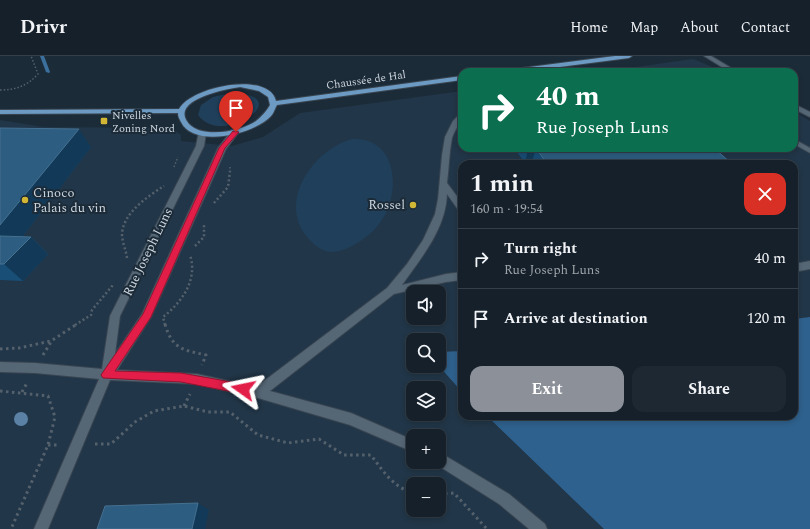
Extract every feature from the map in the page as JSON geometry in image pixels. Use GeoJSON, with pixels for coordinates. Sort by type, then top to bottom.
{"type":"FeatureCollection","features":[{"type":"Feature","properties":{"kind":"main road"},"geometry":{"type":"LineString","coordinates":[[540,68],[629,56]]}},
{"type":"Feature","properties":{"kind":"main road","name":"Chaussée de Hal"},"geometry":{"type":"LineString","coordinates":[[274,103],[458,79]]}},
{"type":"Feature","properties":{"kind":"main road"},"geometry":{"type":"LineString","coordinates":[[228,86],[253,87],[263,90],[270,96],[274,103],[269,115],[263,121],[254,126],[236,132],[214,134],[202,133],[187,126],[182,118],[183,111],[192,99],[203,93],[228,86]]}},
{"type":"Feature","properties":{"kind":"main road"},"geometry":{"type":"LineString","coordinates":[[0,112],[183,111]]}},
{"type":"Feature","properties":{"kind":"street"},"geometry":{"type":"LineString","coordinates":[[707,56],[728,68]]}},
{"type":"Feature","properties":{"kind":"street"},"geometry":{"type":"LineString","coordinates":[[798,108],[810,115]]}},
{"type":"Feature","properties":{"kind":"street"},"geometry":{"type":"LineString","coordinates":[[258,393],[391,291],[428,243],[439,218],[444,194],[443,183],[449,134],[458,118]]}},
{"type":"Feature","properties":{"kind":"street","name":"Rue Joseph Luns"},"geometry":{"type":"LineString","coordinates":[[41,529],[107,375],[146,317],[222,148],[236,132]]}},
{"type":"Feature","properties":{"kind":"street","name":"Rue Joseph Luns"},"geometry":{"type":"LineString","coordinates":[[107,375],[116,316],[200,146],[202,133]]}},
{"type":"Feature","properties":{"kind":"street"},"geometry":{"type":"LineString","coordinates":[[798,144],[810,151]]}},
{"type":"Feature","properties":{"kind":"street"},"geometry":{"type":"LineString","coordinates":[[443,183],[458,204]]}},
{"type":"Feature","properties":{"kind":"street"},"geometry":{"type":"LineString","coordinates":[[798,267],[810,265]]}},
{"type":"Feature","properties":{"kind":"street"},"geometry":{"type":"LineString","coordinates":[[391,291],[458,276]]}},
{"type":"Feature","properties":{"kind":"street"},"geometry":{"type":"LineString","coordinates":[[0,367],[35,368],[107,375],[181,377],[258,393],[351,419],[406,443]]}},
{"type":"Feature","properties":{"kind":"street"},"geometry":{"type":"LineString","coordinates":[[446,462],[504,499],[540,529]]}},
{"type":"Feature","properties":{"kind":"path"},"geometry":{"type":"LineString","coordinates":[[0,90],[21,88],[33,80],[38,74],[30,56]]}},
{"type":"Feature","properties":{"kind":"path"},"geometry":{"type":"LineString","coordinates":[[174,173],[174,163],[180,155]]}},
{"type":"Feature","properties":{"kind":"path"},"geometry":{"type":"LineString","coordinates":[[210,208],[231,184],[230,164]]}},
{"type":"Feature","properties":{"kind":"path"},"geometry":{"type":"LineString","coordinates":[[128,264],[122,234],[123,228],[128,219],[142,202],[166,185]]}},
{"type":"Feature","properties":{"kind":"path"},"geometry":{"type":"LineString","coordinates":[[204,221],[204,237],[192,248],[190,254],[193,264],[188,288],[178,303],[163,316],[169,338],[176,348],[206,355]]}},
{"type":"Feature","properties":{"kind":"path"},"geometry":{"type":"LineString","coordinates":[[0,349],[18,348],[51,341],[91,316],[92,310],[116,281]]}},
{"type":"Feature","properties":{"kind":"path"},"geometry":{"type":"LineString","coordinates":[[0,391],[48,396],[55,417],[48,445],[11,529]]}},
{"type":"Feature","properties":{"kind":"path"},"geometry":{"type":"LineString","coordinates":[[48,445],[111,444],[135,422],[154,411],[184,406],[208,412],[230,412],[258,435],[288,443],[318,439],[344,455],[371,455],[390,480],[406,491]]}},
{"type":"Feature","properties":{"kind":"path"},"geometry":{"type":"LineString","coordinates":[[446,494],[454,493],[487,529]]}},
{"type":"Feature","properties":{"kind":"shaded area"},"geometry":{"type":"Polygon","coordinates":[[[693,59],[715,68],[629,68],[693,59]]]}},
{"type":"Feature","properties":{"kind":"shaded area"},"geometry":{"type":"Polygon","coordinates":[[[458,92],[458,152],[798,152],[798,114],[810,121],[810,529],[0,529],[0,120],[44,127],[172,128],[181,135],[181,141],[232,146],[263,137],[300,113],[458,92]]]}},
{"type":"Feature","properties":{"kind":"shaded area"},"geometry":{"type":"Polygon","coordinates":[[[231,93],[250,96],[258,102],[257,109],[249,117],[237,123],[223,126],[209,124],[198,115],[201,105],[213,97],[231,93]]]}},
{"type":"Feature","properties":{"kind":"shaded area"},"geometry":{"type":"Polygon","coordinates":[[[352,139],[365,140],[376,145],[384,152],[392,172],[393,184],[391,196],[388,208],[383,218],[364,239],[346,249],[331,252],[321,249],[313,243],[299,224],[296,209],[298,193],[304,179],[313,165],[338,145],[352,139]]]}},
{"type":"Feature","properties":{"kind":"shaded area"},"geometry":{"type":"Polygon","coordinates":[[[810,317],[810,529],[604,529],[491,420],[798,420],[798,318],[810,317]]]}},
{"type":"Feature","properties":{"kind":"shaded area"},"geometry":{"type":"Polygon","coordinates":[[[458,351],[458,387],[445,373],[446,352],[458,351]]]}},
{"type":"Feature","properties":{"kind":"building"},"geometry":{"type":"Polygon","coordinates":[[[0,128],[79,129],[0,225],[0,128]]]}},
{"type":"Feature","properties":{"kind":"building"},"geometry":{"type":"Polygon","coordinates":[[[539,152],[718,152],[728,160],[544,160],[539,152]]]}},
{"type":"Feature","properties":{"kind":"building"},"geometry":{"type":"Polygon","coordinates":[[[0,236],[31,237],[4,264],[0,264],[0,236]]]}},
{"type":"Feature","properties":{"kind":"building"},"geometry":{"type":"Polygon","coordinates":[[[198,503],[192,529],[97,529],[105,506],[198,503]]]}},
{"type":"Feature","properties":{"kind":"waterway"},"geometry":{"type":"LineString","coordinates":[[42,56],[48,72]]}},
{"type":"Feature","properties":{"kind":"place","name":"Nivelles Zoning Nord"},"geometry":{"type":"Point","coordinates":[104,121]}},
{"type":"Feature","properties":{"kind":"place","name":"Cinoco Palais du vin"},"geometry":{"type":"Point","coordinates":[25,200]}},
{"type":"Feature","properties":{"kind":"place","name":"Rossel"},"geometry":{"type":"Point","coordinates":[413,205]}},
{"type":"Feature","properties":{"kind":"route"},"geometry":{"type":"LineString","coordinates":[[236,132],[222,148],[187,230],[146,317],[107,375],[181,377],[243,389]]}}]}
